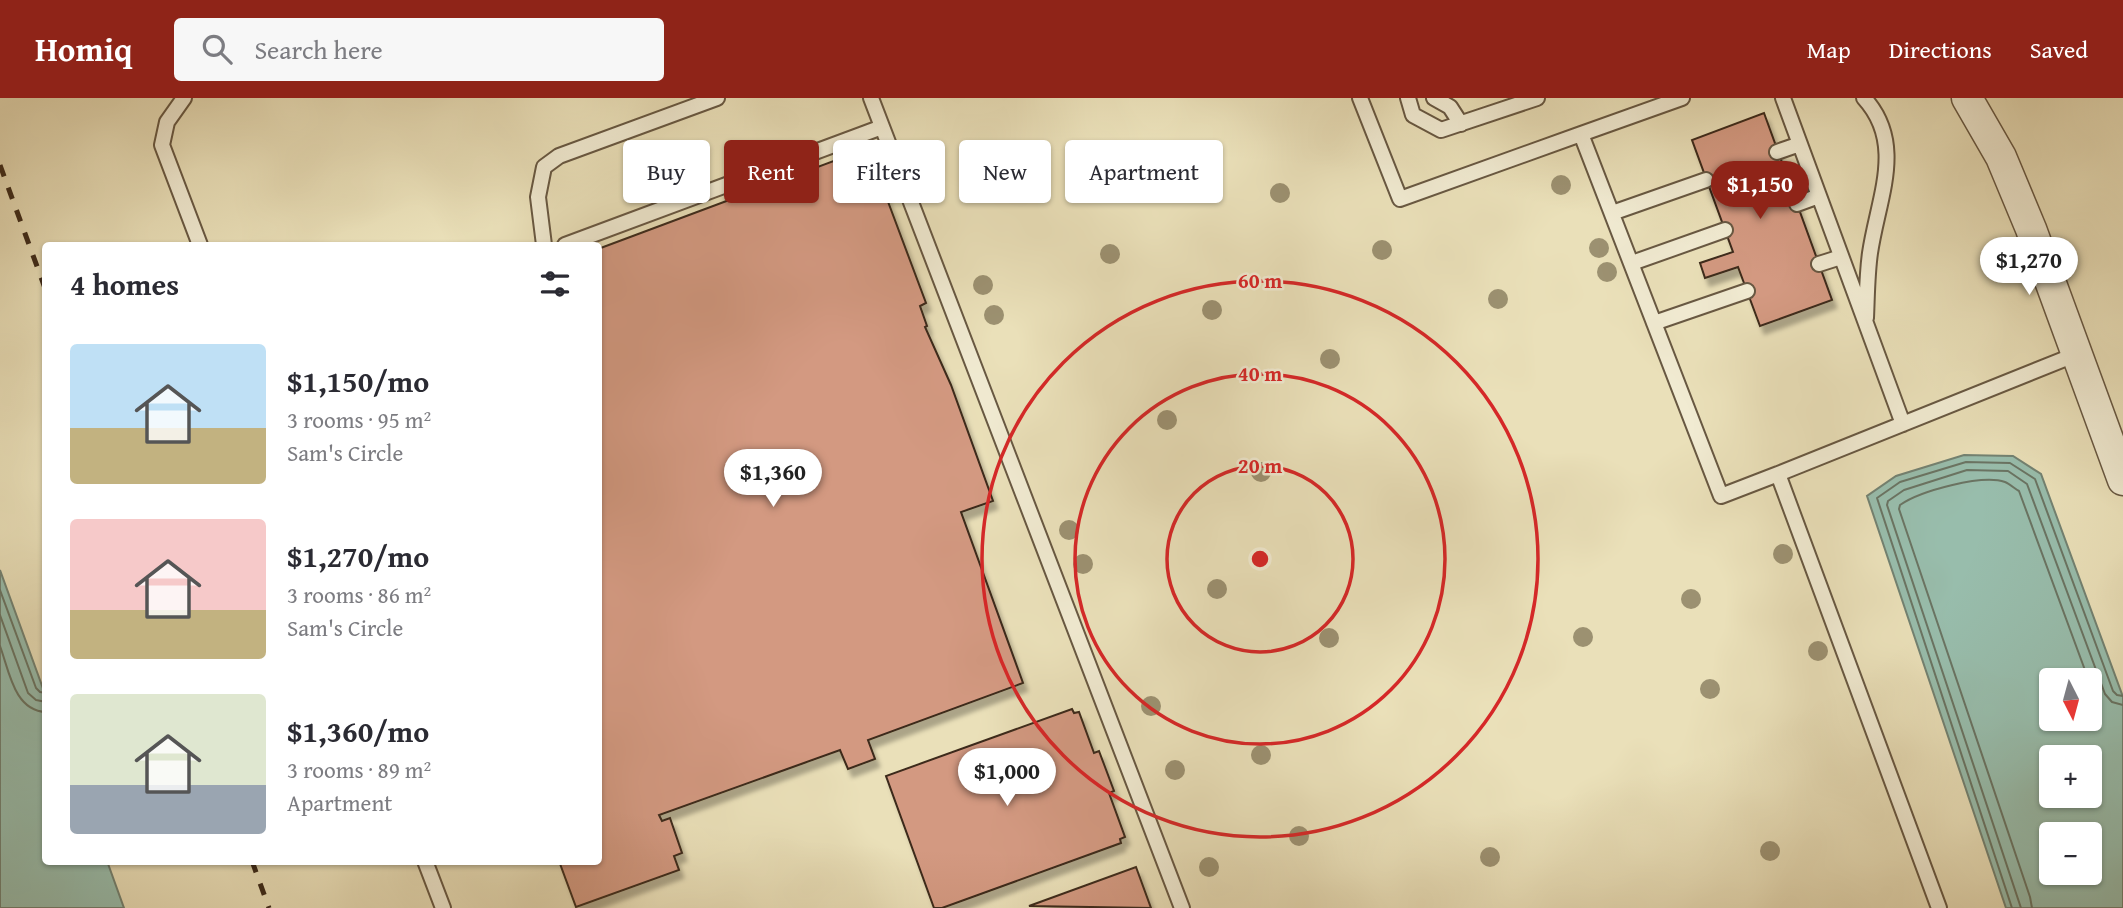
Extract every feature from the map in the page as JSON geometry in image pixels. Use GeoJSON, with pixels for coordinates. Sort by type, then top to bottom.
{"type":"FeatureCollection","features":[{"type":"Feature","properties":{"kind":"street"},"geometry":{"type":"LineString","coordinates":[[1973,104],[2001,157],[2026,217],[2123,480]]}},
{"type":"Feature","properties":{"kind":"lane"},"geometry":{"type":"LineString","coordinates":[[184,98],[167,122],[162,145],[199,242]]}},
{"type":"Feature","properties":{"kind":"lane"},"geometry":{"type":"LineString","coordinates":[[544,242],[538,197],[544,167],[559,156],[717,98]]}},
{"type":"Feature","properties":{"kind":"lane"},"geometry":{"type":"LineString","coordinates":[[871,98],[1182,908]]}},
{"type":"Feature","properties":{"kind":"lane"},"geometry":{"type":"LineString","coordinates":[[1360,98],[1400,199],[1682,98]]}},
{"type":"Feature","properties":{"kind":"lane"},"geometry":{"type":"LineString","coordinates":[[1408,98],[1413,115],[1441,130],[1537,98]]}},
{"type":"Feature","properties":{"kind":"lane"},"geometry":{"type":"LineString","coordinates":[[1434,98],[1450,107],[1461,124]]}},
{"type":"Feature","properties":{"kind":"lane"},"geometry":{"type":"LineString","coordinates":[[1783,98],[1903,424]]}},
{"type":"Feature","properties":{"kind":"lane"},"geometry":{"type":"LineString","coordinates":[[1864,98],[1874,109],[1886,133],[1887,165],[1870,254],[1865,323]]}},
{"type":"Feature","properties":{"kind":"lane"},"geometry":{"type":"LineString","coordinates":[[573,242],[882,127]]}},
{"type":"Feature","properties":{"kind":"lane"},"geometry":{"type":"LineString","coordinates":[[1581,134],[1721,496],[2077,354]]}},
{"type":"Feature","properties":{"kind":"lane"},"geometry":{"type":"LineString","coordinates":[[1777,152],[1800,144]]}},
{"type":"Feature","properties":{"kind":"lane"},"geometry":{"type":"LineString","coordinates":[[1612,213],[1706,180]]}},
{"type":"Feature","properties":{"kind":"lane"},"geometry":{"type":"LineString","coordinates":[[1797,204],[1819,196]]}},
{"type":"Feature","properties":{"kind":"lane"},"geometry":{"type":"LineString","coordinates":[[1632,263],[1725,230]]}},
{"type":"Feature","properties":{"kind":"lane"},"geometry":{"type":"LineString","coordinates":[[1819,264],[1841,257]]}},
{"type":"Feature","properties":{"kind":"lane"},"geometry":{"type":"LineString","coordinates":[[1654,323],[1747,291]]}},
{"type":"Feature","properties":{"kind":"lane"},"geometry":{"type":"LineString","coordinates":[[1778,474],[1939,908]]}},
{"type":"Feature","properties":{"kind":"lane"},"geometry":{"type":"LineString","coordinates":[[427,865],[443,908]]}},
{"type":"Feature","properties":{"kind":"water"},"geometry":{"type":"Polygon","coordinates":[[[1964,455],[2013,456],[2041,474],[2123,697],[2123,908],[2006,908],[1867,496],[1896,476],[1964,455]]]}},
{"type":"Feature","properties":{"kind":"water"},"geometry":{"type":"Polygon","coordinates":[[[0,570],[42,686],[42,865],[108,865],[124,908],[0,908],[0,570]]]}},
{"type":"Feature","properties":{"kind":"building"},"geometry":{"type":"Polygon","coordinates":[[[1764,113],[1832,300],[1760,326],[1738,267],[1705,278],[1700,263],[1733,252],[1692,140],[1764,113]]]}},
{"type":"Feature","properties":{"kind":"building"},"geometry":{"type":"Polygon","coordinates":[[[833,161],[833,203],[888,203],[926,303],[920,306],[927,326],[925,327],[951,385],[993,501],[961,512],[1023,683],[868,740],[875,759],[848,769],[840,750],[659,815],[662,821],[670,818],[682,853],[674,856],[679,870],[576,907],[560,865],[602,865],[602,248],[724,202],[819,203],[819,166],[833,161]]]}},
{"type":"Feature","properties":{"kind":"building"},"geometry":{"type":"Polygon","coordinates":[[[1072,709],[1074,713],[1079,712],[1094,753],[1099,751],[1114,791],[1109,793],[1125,837],[1120,839],[1121,843],[942,908],[934,908],[886,776],[1072,709]]]}},
{"type":"Feature","properties":{"kind":"building"},"geometry":{"type":"Polygon","coordinates":[[[1136,867],[1151,908],[1029,906],[1136,867]]]}},
{"type":"Feature","properties":{"kind":"railway"},"geometry":{"type":"LineString","coordinates":[[0,165],[42,280]]}},
{"type":"Feature","properties":{"kind":"railway"},"geometry":{"type":"LineString","coordinates":[[253,865],[269,908]]}}]}
